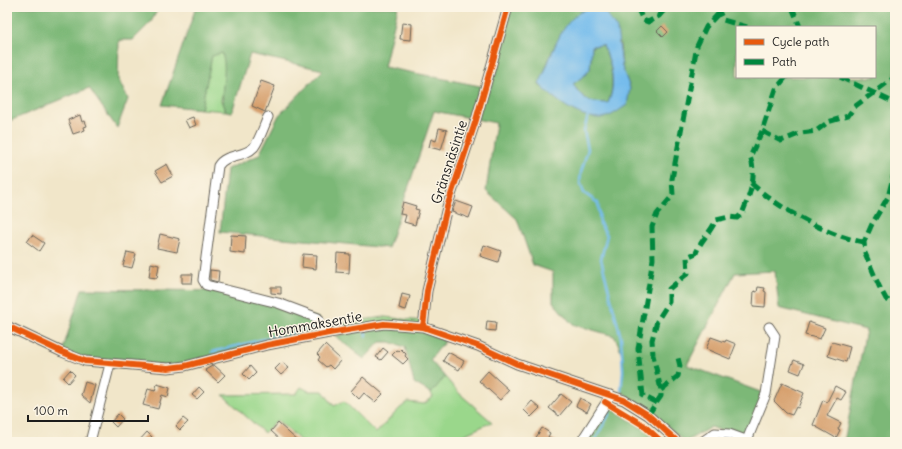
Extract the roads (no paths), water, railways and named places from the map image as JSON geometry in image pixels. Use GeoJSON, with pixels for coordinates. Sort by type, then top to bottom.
{"type":"FeatureCollection","features":[{"type":"Feature","properties":{"kind":"street","name":"Gränsnäsintie"},"geometry":{"type":"LineString","coordinates":[[423,327],[427,291],[447,207],[476,120],[508,7]]}},
{"type":"Feature","properties":{"kind":"street"},"geometry":{"type":"LineString","coordinates":[[268,117],[254,147],[243,153],[221,161],[218,166],[202,280],[206,285],[278,303],[318,318],[325,334]]}},
{"type":"Feature","properties":{"kind":"street","name":"Hommaksentie"},"geometry":{"type":"LineString","coordinates":[[7,326],[62,352],[85,361],[168,368],[286,341],[364,327],[384,324],[423,327],[478,346],[517,364],[611,394],[648,415],[678,442]]}},
{"type":"Feature","properties":{"kind":"street"},"geometry":{"type":"LineString","coordinates":[[702,442],[715,433],[729,434],[749,441],[766,394],[775,336],[768,327]]}},
{"type":"Feature","properties":{"kind":"street"},"geometry":{"type":"LineString","coordinates":[[90,442],[110,364]]}},
{"type":"Feature","properties":{"kind":"street"},"geometry":{"type":"LineString","coordinates":[[581,442],[611,394]]}},
{"type":"Feature","properties":{"kind":"water"},"geometry":{"type":"Polygon","coordinates":[[[591,8],[605,12],[617,29],[622,67],[630,88],[627,105],[604,118],[583,115],[566,107],[539,84],[564,29],[571,19],[580,12],[591,8]],[[603,45],[592,46],[590,69],[573,84],[580,94],[587,100],[608,103],[611,96],[612,74],[603,45]]]}},
{"type":"Feature","properties":{"kind":"waterway"},"geometry":{"type":"LineString","coordinates":[[588,115],[584,131],[588,149],[581,172],[580,182],[584,193],[598,203],[600,224],[607,235],[601,259],[621,338],[623,371],[621,391]]}},
{"type":"Feature","properties":{"kind":"waterway"},"geometry":{"type":"LineString","coordinates":[[286,334],[317,327]]}},
{"type":"Feature","properties":{"kind":"waterway"},"geometry":{"type":"LineString","coordinates":[[330,327],[337,328]]}},
{"type":"Feature","properties":{"kind":"waterway"},"geometry":{"type":"LineString","coordinates":[[365,330],[366,336]]}},
{"type":"Feature","properties":{"kind":"waterway"},"geometry":{"type":"LineString","coordinates":[[212,352],[280,335]]}},
{"type":"Feature","properties":{"kind":"waterway"},"geometry":{"type":"LineString","coordinates":[[594,442],[610,413]]}}]}
